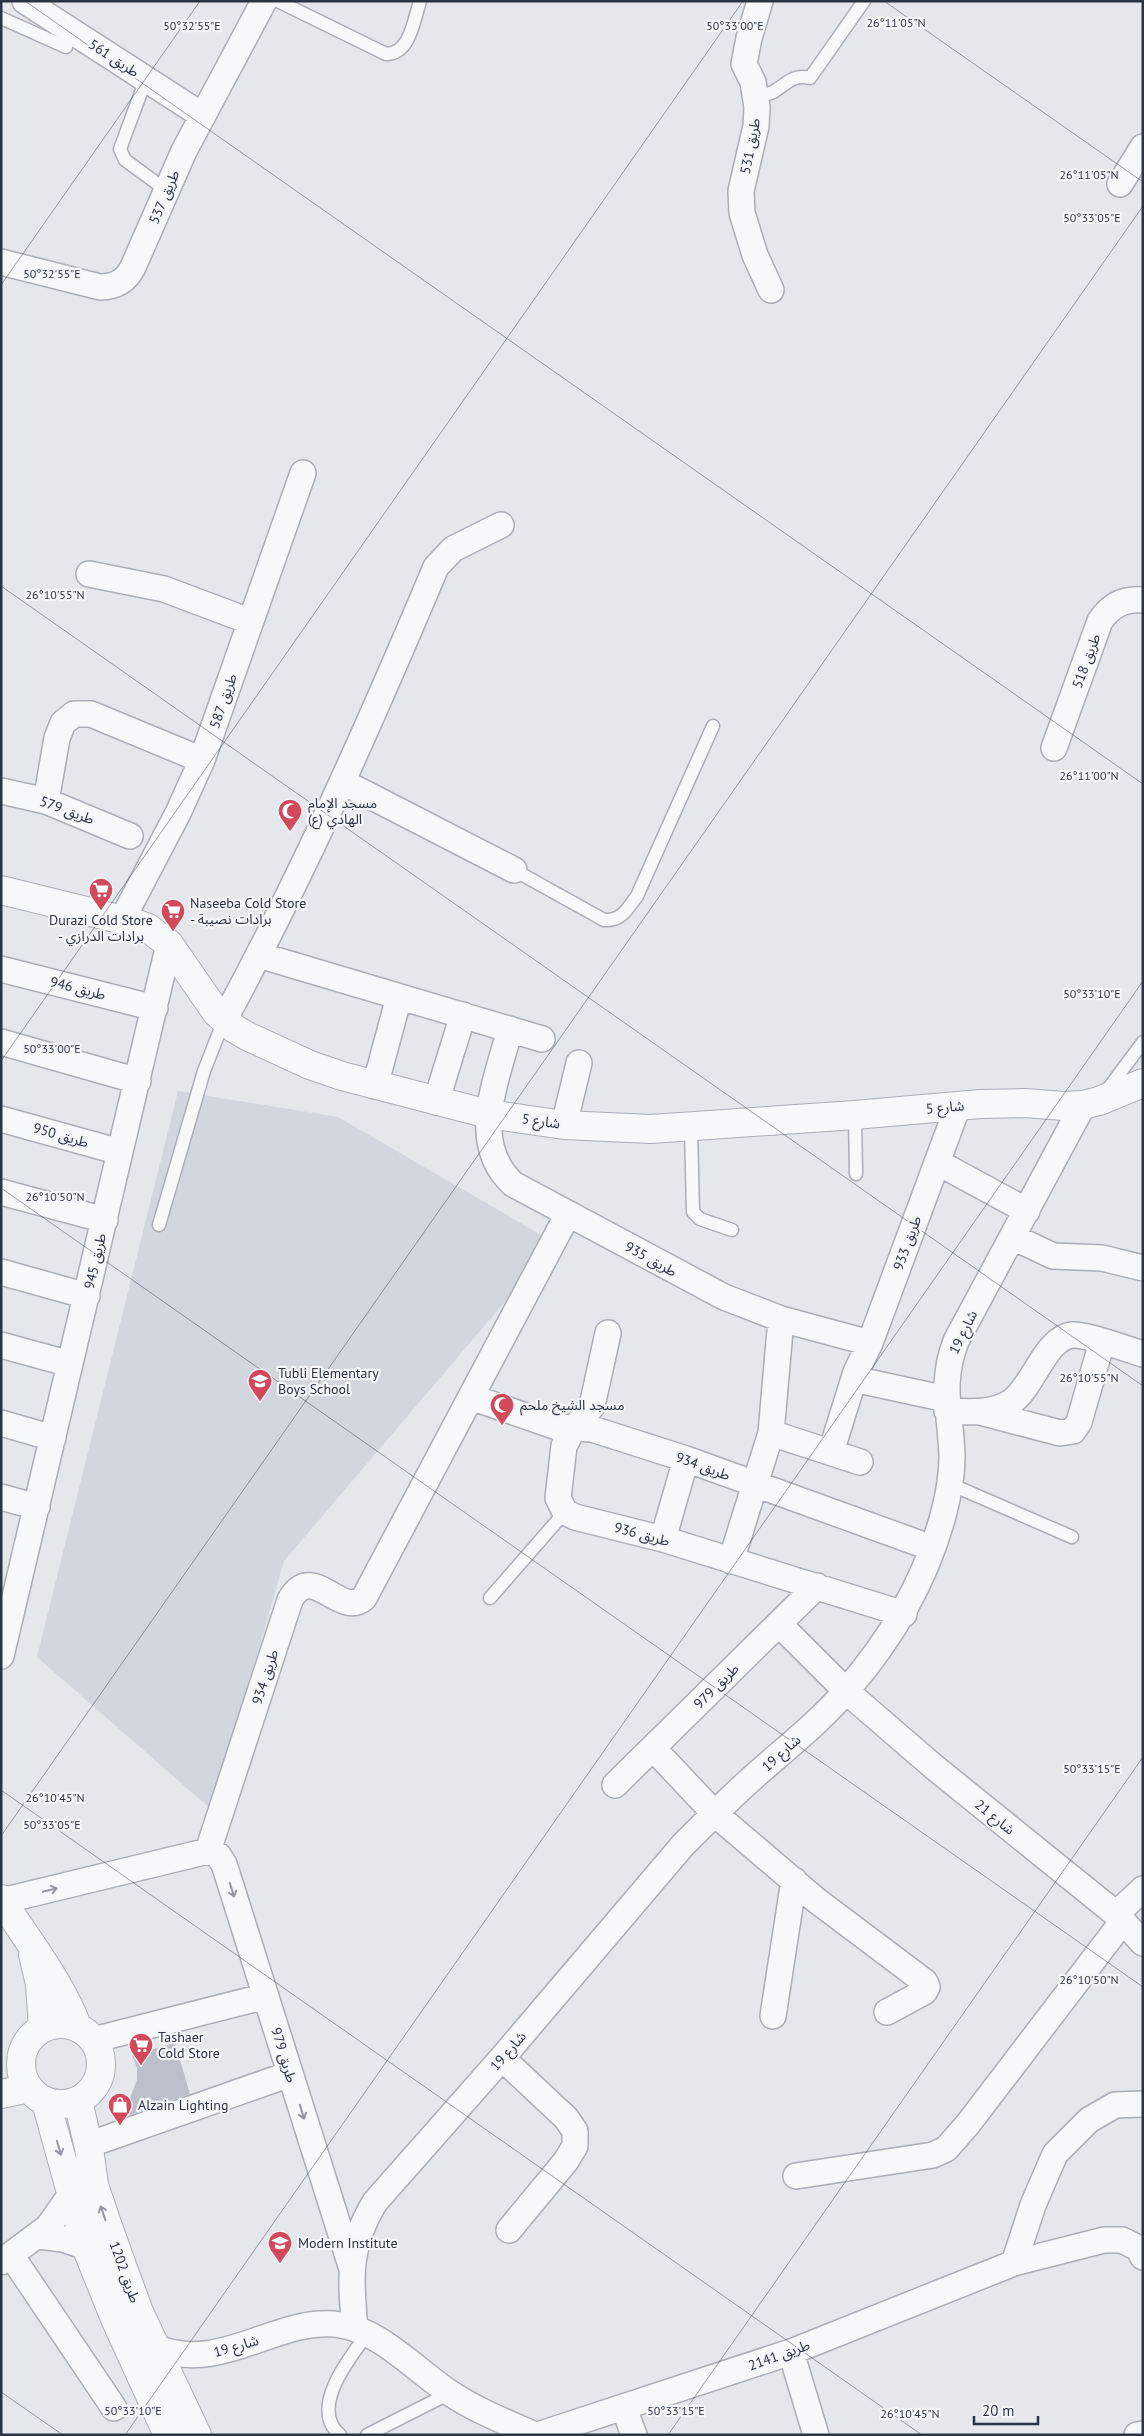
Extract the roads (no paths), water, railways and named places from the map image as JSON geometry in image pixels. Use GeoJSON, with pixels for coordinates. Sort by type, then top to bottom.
{"type":"FeatureCollection","features":[{"type":"Feature","properties":{"kind":"street","name":"طريق 537"},"geometry":{"type":"LineString","coordinates":[[1,262],[100,287],[120,283],[133,267],[166,190],[264,1]]}},
{"type":"Feature","properties":{"kind":"street","name":"طريق 531"},"geometry":{"type":"LineString","coordinates":[[760,1],[749,38],[744,64],[753,82],[756,96],[756,126],[741,191],[742,213],[755,255],[771,290]]}},
{"type":"Feature","properties":{"kind":"street","name":"طريق 561"},"geometry":{"type":"LineString","coordinates":[[25,2],[203,116]]}},
{"type":"Feature","properties":{"kind":"street"},"geometry":{"type":"LineString","coordinates":[[1120,184],[1143,147]]}},
{"type":"Feature","properties":{"kind":"street","name":"طريق 587"},"geometry":{"type":"LineString","coordinates":[[122,920],[178,812],[202,760],[249,621],[303,473]]}},
{"type":"Feature","properties":{"kind":"street"},"geometry":{"type":"LineString","coordinates":[[224,1020],[259,955],[343,782],[440,561],[453,548],[501,525]]}},
{"type":"Feature","properties":{"kind":"street"},"geometry":{"type":"LineString","coordinates":[[89,574],[164,589],[249,621]]}},
{"type":"Feature","properties":{"kind":"street","name":"طريق 518"},"geometry":{"type":"LineString","coordinates":[[1054,748],[1100,621],[1116,605],[1126,601],[1143,600]]}},
{"type":"Feature","properties":{"kind":"street"},"geometry":{"type":"LineString","coordinates":[[46,801],[57,738],[63,723],[74,714],[91,714],[202,760]]}},
{"type":"Feature","properties":{"kind":"street"},"geometry":{"type":"LineString","coordinates":[[343,782],[514,870]]}},
{"type":"Feature","properties":{"kind":"street","name":"طريق 579"},"geometry":{"type":"LineString","coordinates":[[1,791],[46,801],[130,836]]}},
{"type":"Feature","properties":{"kind":"street","name":"شارع 5"},"geometry":{"type":"LineString","coordinates":[[1,890],[148,928],[170,944],[210,1003],[224,1020],[241,1033],[278,1052],[318,1068],[375,1086],[488,1114],[564,1125],[605,1128],[691,1127],[1001,1102],[1064,1106],[1091,1103],[1143,1083]]}},
{"type":"Feature","properties":{"kind":"street","name":"طريق 945"},"geometry":{"type":"LineString","coordinates":[[2,1649],[10,1575],[36,1507],[170,944]]}},
{"type":"Feature","properties":{"kind":"street"},"geometry":{"type":"LineString","coordinates":[[259,955],[542,1039]]}},
{"type":"Feature","properties":{"kind":"street","name":"طريق 946"},"geometry":{"type":"LineString","coordinates":[[1,969],[155,1008]]}},
{"type":"Feature","properties":{"kind":"street"},"geometry":{"type":"LineString","coordinates":[[375,1086],[399,997]]}},
{"type":"Feature","properties":{"kind":"street"},"geometry":{"type":"LineString","coordinates":[[436,1102],[463,1015]]}},
{"type":"Feature","properties":{"kind":"street"},"geometry":{"type":"LineString","coordinates":[[488,1114],[510,1029]]}},
{"type":"Feature","properties":{"kind":"street"},"geometry":{"type":"LineString","coordinates":[[1,1042],[138,1081]]}},
{"type":"Feature","properties":{"kind":"street"},"geometry":{"type":"LineString","coordinates":[[564,1125],[579,1063]]}},
{"type":"Feature","properties":{"kind":"street","name":"شارع 19"},"geometry":{"type":"LineString","coordinates":[[362,2331],[351,2267],[358,2234],[376,2202],[683,1846],[714,1813],[782,1753],[846,1691],[878,1652],[904,1614],[920,1582],[943,1516],[950,1484],[952,1457],[947,1405],[948,1366],[956,1341],[1027,1211],[1091,1103]]}},
{"type":"Feature","properties":{"kind":"street","name":"طريق 933"},"geometry":{"type":"LineString","coordinates":[[831,1452],[854,1379],[870,1343],[958,1106]]}},
{"type":"Feature","properties":{"kind":"street","name":"طريق 935"},"geometry":{"type":"LineString","coordinates":[[488,1114],[493,1159],[501,1174],[512,1184],[705,1288],[742,1305],[780,1319],[870,1343]]}},
{"type":"Feature","properties":{"kind":"street","name":"طريق 950"},"geometry":{"type":"LineString","coordinates":[[1,1119],[120,1152]]}},
{"type":"Feature","properties":{"kind":"street"},"geometry":{"type":"LineString","coordinates":[[937,1162],[1027,1211]]}},
{"type":"Feature","properties":{"kind":"street"},"geometry":{"type":"LineString","coordinates":[[1,1192],[105,1220]]}},
{"type":"Feature","properties":{"kind":"street","name":"طريق 934"},"geometry":{"type":"LineString","coordinates":[[208,1851],[290,1600],[299,1589],[314,1585],[350,1603],[360,1602],[364,1598],[568,1214]]}},
{"type":"Feature","properties":{"kind":"street"},"geometry":{"type":"LineString","coordinates":[[1013,1237],[1053,1256],[1102,1258],[1143,1268]]}},
{"type":"Feature","properties":{"kind":"street"},"geometry":{"type":"LineString","coordinates":[[1,1272],[87,1296]]}},
{"type":"Feature","properties":{"kind":"street"},"geometry":{"type":"LineString","coordinates":[[731,1561],[771,1434],[780,1319]]}},
{"type":"Feature","properties":{"kind":"street"},"geometry":{"type":"LineString","coordinates":[[565,1512],[558,1498],[564,1446],[574,1429],[592,1406],[608,1333]]}},
{"type":"Feature","properties":{"kind":"street"},"geometry":{"type":"LineString","coordinates":[[978,1412],[1001,1407],[1016,1398],[1059,1340],[1078,1335],[1143,1354]]}},
{"type":"Feature","properties":{"kind":"street"},"geometry":{"type":"LineString","coordinates":[[854,1379],[947,1405],[1060,1433],[1072,1431],[1079,1422],[1102,1342]]}},
{"type":"Feature","properties":{"kind":"street"},"geometry":{"type":"LineString","coordinates":[[1,1345],[70,1364]]}},
{"type":"Feature","properties":{"kind":"street","name":"طريق 934"},"geometry":{"type":"LineString","coordinates":[[471,1397],[557,1427],[592,1429],[686,1459],[932,1548]]}},
{"type":"Feature","properties":{"kind":"street"},"geometry":{"type":"LineString","coordinates":[[1,1423],[53,1438]]}},
{"type":"Feature","properties":{"kind":"street"},"geometry":{"type":"LineString","coordinates":[[771,1434],[860,1462]]}},
{"type":"Feature","properties":{"kind":"street"},"geometry":{"type":"LineString","coordinates":[[663,1539],[686,1459]]}},
{"type":"Feature","properties":{"kind":"street"},"geometry":{"type":"LineString","coordinates":[[1,1497],[36,1507]]}},
{"type":"Feature","properties":{"kind":"street","name":"طريق 936"},"geometry":{"type":"LineString","coordinates":[[565,1512],[575,1517],[663,1539],[904,1614]]}},
{"type":"Feature","properties":{"kind":"street","name":"طريق 979"},"geometry":{"type":"LineString","coordinates":[[615,1785],[817,1586]]}},
{"type":"Feature","properties":{"kind":"street","name":"شارع 21"},"geometry":{"type":"LineString","coordinates":[[779,1624],[846,1691],[934,1767],[1119,1918],[1143,1943]]}},
{"type":"Feature","properties":{"kind":"street"},"geometry":{"type":"LineString","coordinates":[[653,1748],[714,1813],[816,1900],[925,1982],[924,1992],[888,2012]]}},
{"type":"Feature","properties":{"kind":"street"},"geometry":{"type":"LineString","coordinates":[[1,2094],[38,2095],[68,2104],[78,2100],[95,2085],[100,2074],[100,2056],[85,2034],[58,1982],[28,1942],[2,1900],[208,1851]]}},
{"type":"Feature","properties":{"kind":"street","name":"طريق 979"},"geometry":{"type":"LineString","coordinates":[[208,1851],[218,1855],[224,1864],[351,2267]]}},
{"type":"Feature","properties":{"kind":"street"},"geometry":{"type":"LineString","coordinates":[[773,2016],[794,1880]]}},
{"type":"Feature","properties":{"kind":"street"},"geometry":{"type":"LineString","coordinates":[[796,2176],[933,2155],[946,2149],[963,2131],[1119,1918],[1143,1889]]}},
{"type":"Feature","properties":{"kind":"street"},"geometry":{"type":"LineString","coordinates":[[28,1942],[40,1984],[23,2041],[21,2067],[23,2078],[38,2095]]}},
{"type":"Feature","properties":{"kind":"street"},"geometry":{"type":"LineString","coordinates":[[23,2041],[66,2024],[85,2034],[266,1996]]}},
{"type":"Feature","properties":{"kind":"street"},"geometry":{"type":"LineString","coordinates":[[502,2058],[566,2118],[575,2131],[575,2146],[566,2161],[509,2230]]}},
{"type":"Feature","properties":{"kind":"street"},"geometry":{"type":"LineString","coordinates":[[88,2145],[290,2074]]}},
{"type":"Feature","properties":{"kind":"street","name":"طريق 1202"},"geometry":{"type":"LineString","coordinates":[[38,2095],[72,2193],[86,2247],[116,2321],[168,2435]]}},
{"type":"Feature","properties":{"kind":"street","name":"طريق 1202"},"geometry":{"type":"LineString","coordinates":[[78,2100],[88,2145],[94,2185],[140,2312],[197,2435]]}},
{"type":"Feature","properties":{"kind":"street"},"geometry":{"type":"LineString","coordinates":[[1014,2262],[1033,2205],[1055,2154],[1089,2120],[1115,2105],[1143,2104]]}},
{"type":"Feature","properties":{"kind":"street"},"geometry":{"type":"LineString","coordinates":[[72,2193],[58,2216],[39,2236],[6,2258],[114,2408]]}},
{"type":"Feature","properties":{"kind":"street"},"geometry":{"type":"LineString","coordinates":[[39,2236],[63,2239],[86,2247]]}},
{"type":"Feature","properties":{"kind":"street","name":"طريق 2141"},"geometry":{"type":"LineString","coordinates":[[537,2435],[791,2352],[1014,2262],[1104,2240],[1122,2240],[1138,2248],[1143,2257]]}},
{"type":"Feature","properties":{"kind":"street"},"geometry":{"type":"LineString","coordinates":[[116,2321],[150,2374],[160,2382],[173,2385]]}},
{"type":"Feature","properties":{"kind":"street","name":"شارع 19"},"geometry":{"type":"LineString","coordinates":[[157,2348],[185,2356],[205,2356],[309,2325],[325,2323],[362,2331],[450,2393],[492,2416],[537,2435]]}},
{"type":"Feature","properties":{"kind":"street"},"geometry":{"type":"LineString","coordinates":[[791,2352],[816,2435]]}},
{"type":"Feature","properties":{"kind":"street","name":"شارع 19"},"geometry":{"type":"LineString","coordinates":[[173,2385],[184,2373],[205,2356]]}},
{"type":"Feature","properties":{"kind":"street"},"geometry":{"type":"LineString","coordinates":[[624,2408],[634,2435]]}},
{"type":"Feature","properties":{"kind":"street"},"geometry":{"type":"LineString","coordinates":[[1137,2435],[1143,2434]]}},
{"type":"Feature","properties":{"kind":"lane"},"geometry":{"type":"LineString","coordinates":[[278,1],[380,54],[397,52],[406,44],[420,1]]}},
{"type":"Feature","properties":{"kind":"lane"},"geometry":{"type":"LineString","coordinates":[[756,96],[772,93],[788,80],[800,76],[810,78],[864,1]]}},
{"type":"Feature","properties":{"kind":"lane"},"geometry":{"type":"LineString","coordinates":[[25,2],[7,21],[66,47]]}},
{"type":"Feature","properties":{"kind":"lane"},"geometry":{"type":"LineString","coordinates":[[146,78],[120,149],[125,160],[166,190]]}},
{"type":"Feature","properties":{"kind":"lane"},"geometry":{"type":"LineString","coordinates":[[514,870],[604,920],[613,921],[621,917],[637,896],[713,726]]}},
{"type":"Feature","properties":{"kind":"lane"},"geometry":{"type":"LineString","coordinates":[[159,1225],[204,1071],[224,1020]]}},
{"type":"Feature","properties":{"kind":"lane"},"geometry":{"type":"LineString","coordinates":[[1091,1103],[1143,1042]]}},
{"type":"Feature","properties":{"kind":"lane"},"geometry":{"type":"LineString","coordinates":[[855,1115],[856,1174]]}},
{"type":"Feature","properties":{"kind":"lane"},"geometry":{"type":"LineString","coordinates":[[691,1127],[693,1212],[700,1219],[732,1230]]}},
{"type":"Feature","properties":{"kind":"lane"},"geometry":{"type":"LineString","coordinates":[[950,1484],[1072,1537]]}},
{"type":"Feature","properties":{"kind":"lane"},"geometry":{"type":"LineString","coordinates":[[490,1598],[565,1512]]}},
{"type":"Feature","properties":{"kind":"lane"},"geometry":{"type":"LineString","coordinates":[[340,2435],[334,2430],[330,2396],[335,2380],[362,2331]]}},
{"type":"Feature","properties":{"kind":"lane"},"geometry":{"type":"LineString","coordinates":[[367,2435],[450,2393]]}},
{"type":"Feature","properties":{"kind":"place","name":"مسجد الإمام الهادي (ع)"},"geometry":{"type":"Point","coordinates":[290,832]}},
{"type":"Feature","properties":{"kind":"place","name":"Durazi Cold Store - برادات الدرازي"},"geometry":{"type":"Point","coordinates":[101,911]}},
{"type":"Feature","properties":{"kind":"place","name":"Naseeba Cold Store - برادات نصيبة"},"geometry":{"type":"Point","coordinates":[173,932]}},
{"type":"Feature","properties":{"kind":"place","name":"Tubli Elementary Boys School"},"geometry":{"type":"Point","coordinates":[260,1402]}},
{"type":"Feature","properties":{"kind":"place","name":"مسجد الشيخ ملحم"},"geometry":{"type":"Point","coordinates":[502,1426]}},
{"type":"Feature","properties":{"kind":"place","name":"Tashaer Cold Store"},"geometry":{"type":"Point","coordinates":[141,2066]}},
{"type":"Feature","properties":{"kind":"place","name":"Alzain Lighting"},"geometry":{"type":"Point","coordinates":[120,2126]}},
{"type":"Feature","properties":{"kind":"place","name":"Modern Institute"},"geometry":{"type":"Point","coordinates":[280,2264]}}]}
